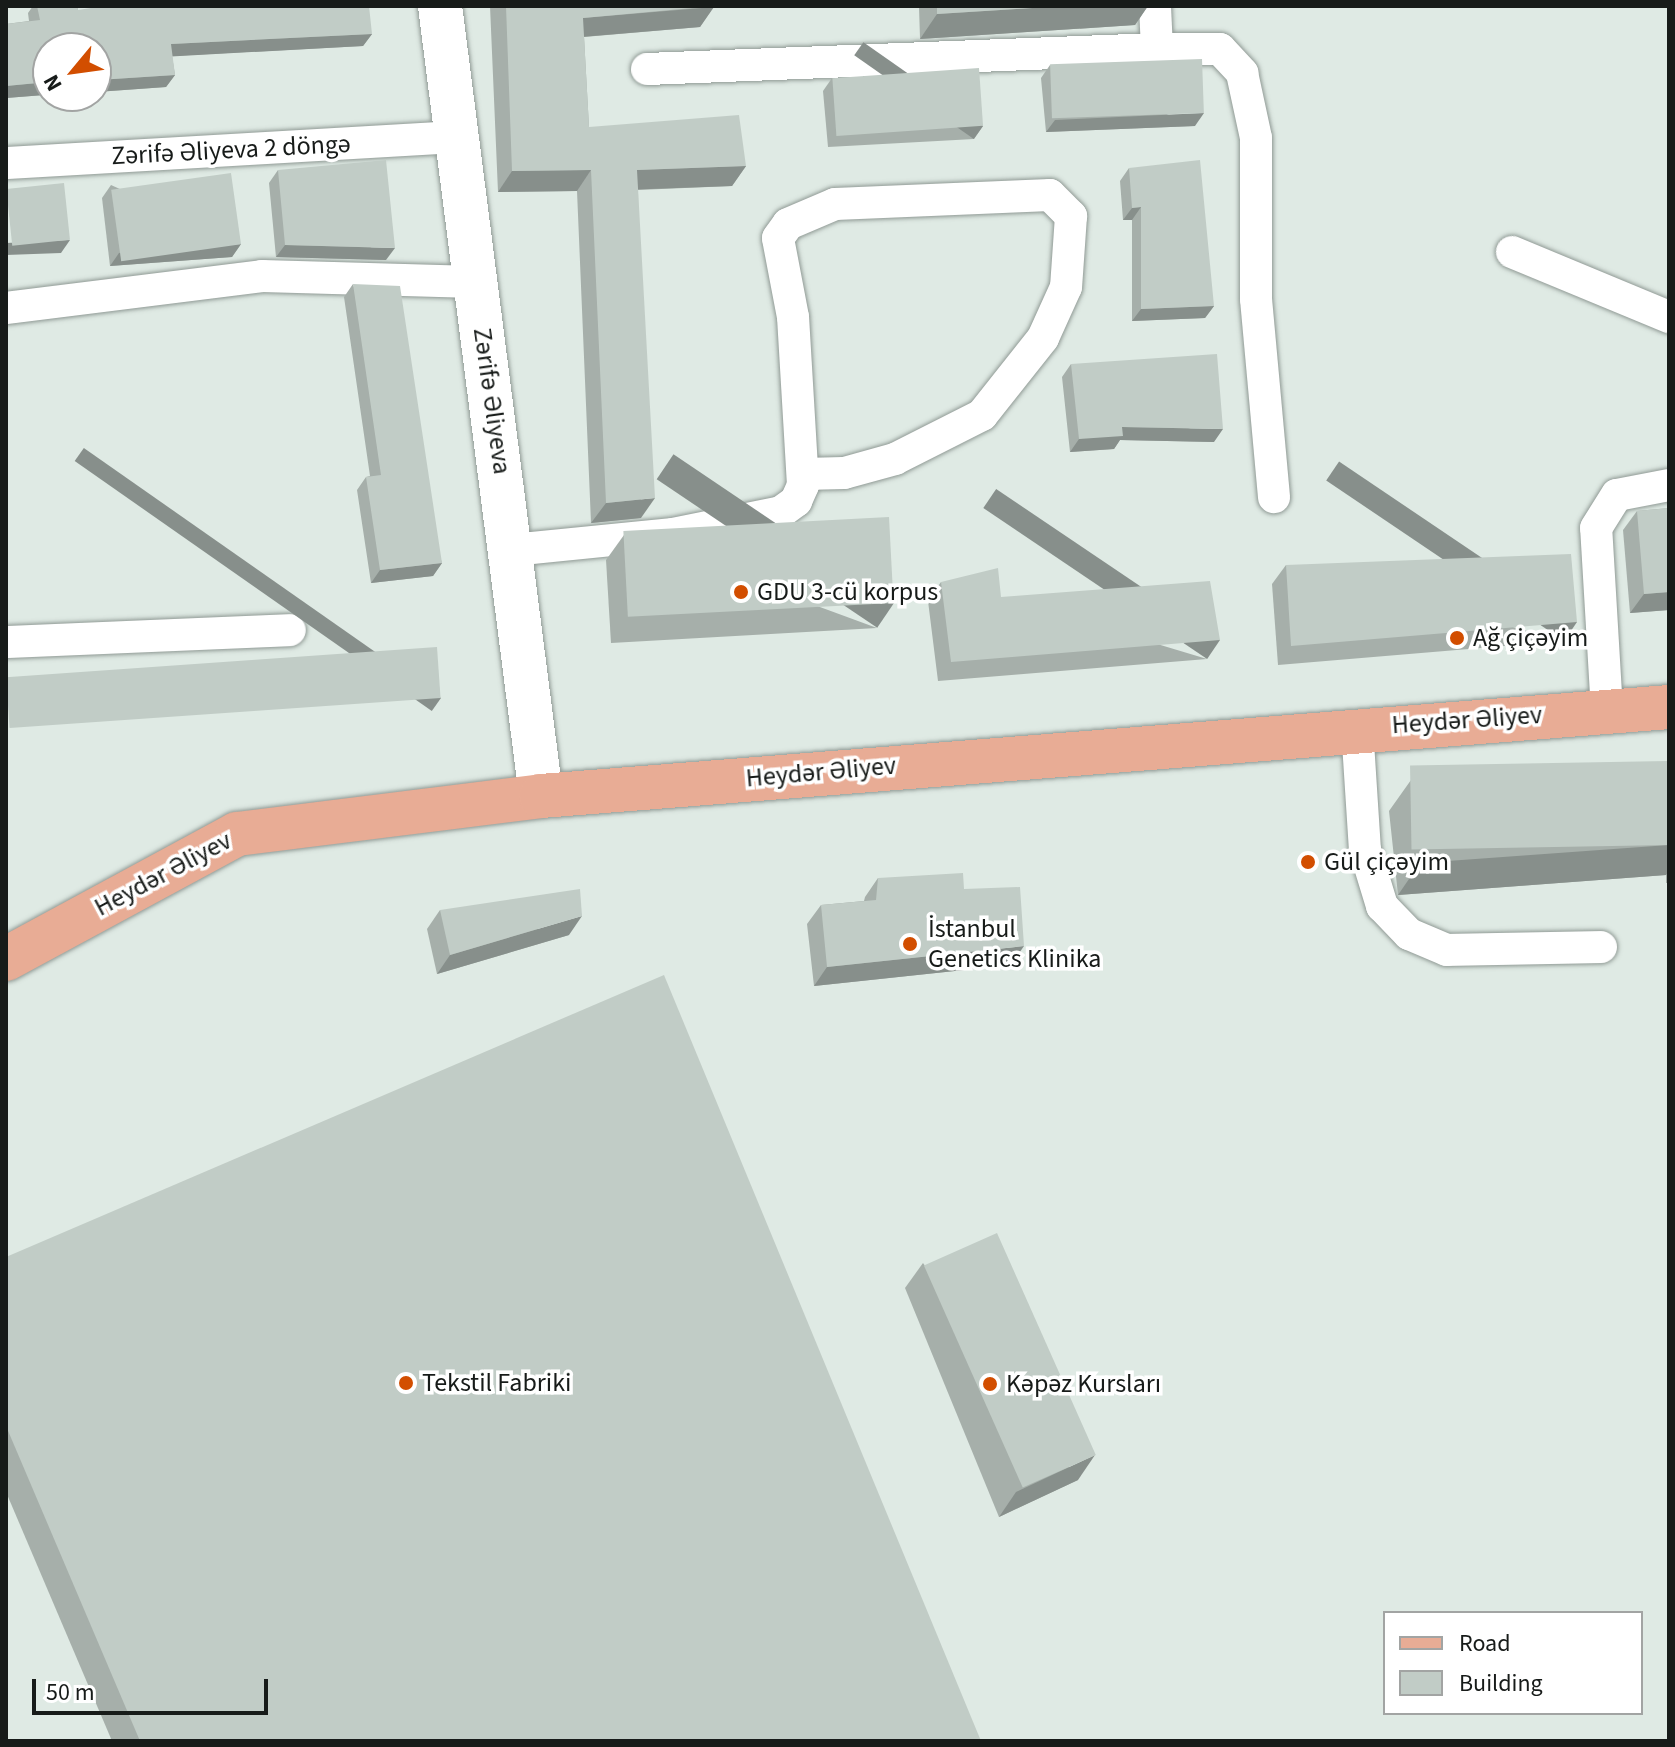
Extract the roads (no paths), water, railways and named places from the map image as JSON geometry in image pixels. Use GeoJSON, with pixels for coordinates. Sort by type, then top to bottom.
{"type":"FeatureCollection","features":[{"type":"Feature","properties":{"kind":"main road","name":"Heydər Əliyev"},"geometry":{"type":"LineString","coordinates":[[6,959],[237,834],[541,796],[1357,727],[1669,707]]}},
{"type":"Feature","properties":{"kind":"street","name":"Zərifə Əliyeva"},"geometry":{"type":"LineString","coordinates":[[440,6],[512,550],[541,796]]}},
{"type":"Feature","properties":{"kind":"street"},"geometry":{"type":"LineString","coordinates":[[1155,6],[1157,49]]}},
{"type":"Feature","properties":{"kind":"street"},"geometry":{"type":"LineString","coordinates":[[647,69],[1220,49],[1242,73],[1256,138],[1256,299],[1274,497]]}},
{"type":"Feature","properties":{"kind":"street","name":"Zərifə Əliyeva 2 döngə"},"geometry":{"type":"LineString","coordinates":[[6,163],[457,137]]}},
{"type":"Feature","properties":{"kind":"street"},"geometry":{"type":"LineString","coordinates":[[512,550],[673,534],[781,512],[796,501],[803,474],[793,317],[778,238],[788,224],[835,204],[1050,195],[1071,216],[1066,287],[1043,338],[982,415],[895,459],[844,473],[803,474]]}},
{"type":"Feature","properties":{"kind":"street"},"geometry":{"type":"LineString","coordinates":[[1512,252],[1669,317]]}},
{"type":"Feature","properties":{"kind":"street"},"geometry":{"type":"LineString","coordinates":[[6,308],[262,276],[475,282]]}},
{"type":"Feature","properties":{"kind":"street"},"geometry":{"type":"LineString","coordinates":[[1607,711],[1596,528],[1617,495],[1669,485]]}},
{"type":"Feature","properties":{"kind":"street"},"geometry":{"type":"LineString","coordinates":[[6,642],[290,630]]}},
{"type":"Feature","properties":{"kind":"street"},"geometry":{"type":"LineString","coordinates":[[1357,727],[1365,850],[1382,906],[1409,934],[1447,950],[1601,947]]}},
{"type":"Feature","properties":{"kind":"place","name":"GDU 3-cü korpus"},"geometry":{"type":"Point","coordinates":[741,592]}},
{"type":"Feature","properties":{"kind":"place","name":"Ağ çiçəyim"},"geometry":{"type":"Point","coordinates":[1457,638]}},
{"type":"Feature","properties":{"kind":"place","name":"Gül çiçəyim"},"geometry":{"type":"Point","coordinates":[1308,862]}},
{"type":"Feature","properties":{"kind":"place","name":"İstanbul Genetics Klinika"},"geometry":{"type":"Point","coordinates":[910,944]}},
{"type":"Feature","properties":{"kind":"place","name":"Tekstil Fabriki"},"geometry":{"type":"Point","coordinates":[406,1383]}},
{"type":"Feature","properties":{"kind":"place","name":"Kəpəz Kursları"},"geometry":{"type":"Point","coordinates":[990,1384]}}]}
